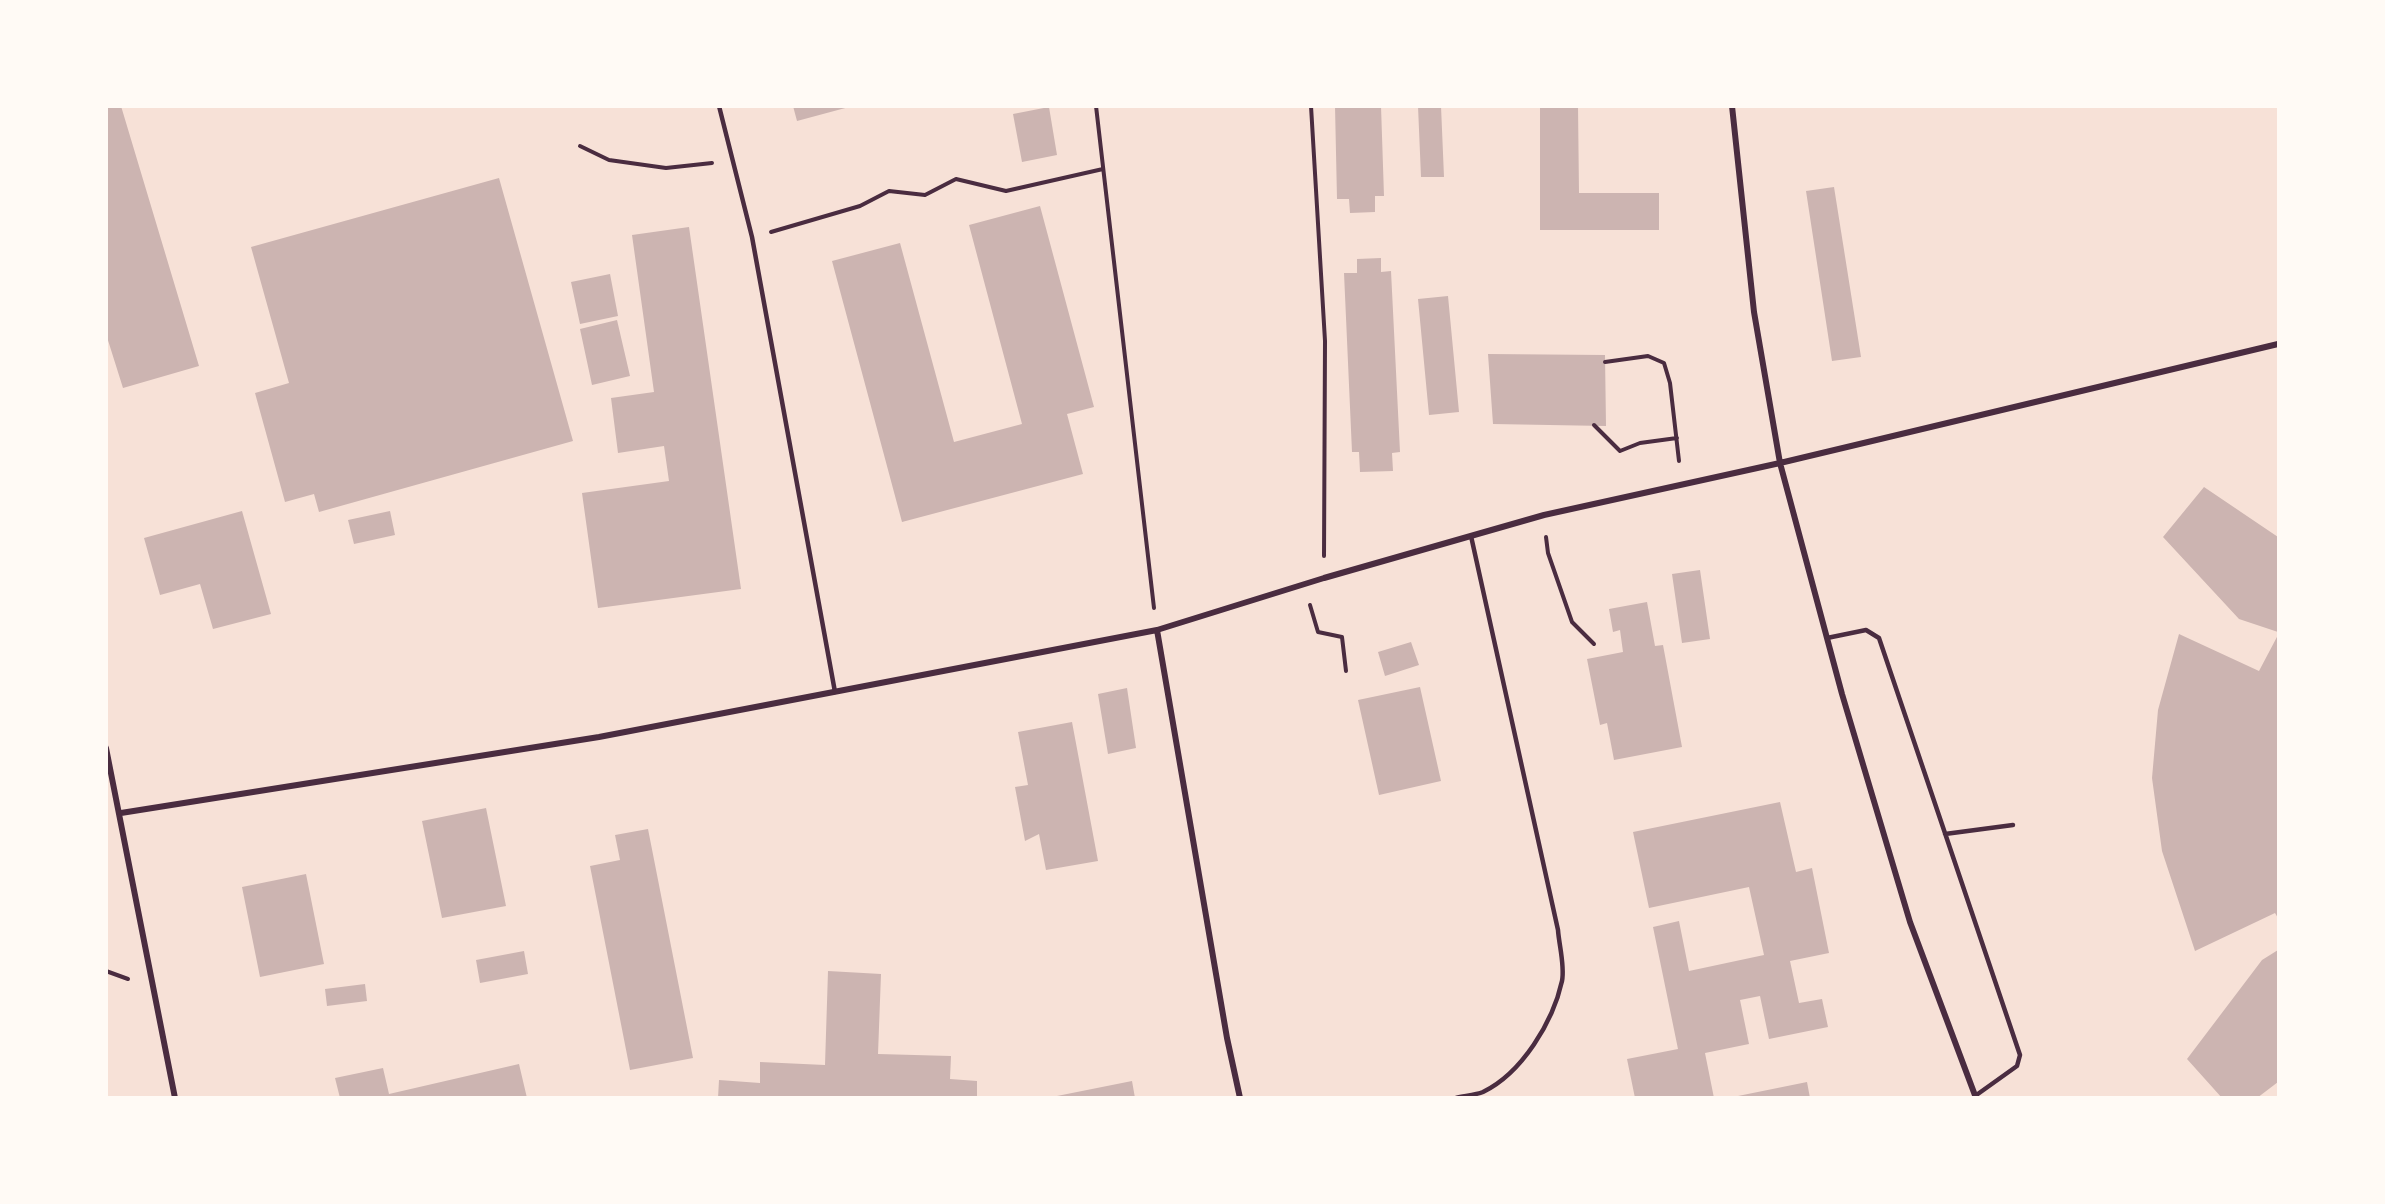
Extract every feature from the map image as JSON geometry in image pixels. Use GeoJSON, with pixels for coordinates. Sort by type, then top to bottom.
{"type":"FeatureCollection","features":[{"type":"Feature","properties":{"kind":"street"},"geometry":{"type":"LineString","coordinates":[[1732,106],[1754,312],[1780,463],[1827,638],[1910,922],[1976,1097]]}},
{"type":"Feature","properties":{"kind":"street"},"geometry":{"type":"LineString","coordinates":[[121,813],[599,737],[1157,630],[1324,578],[1545,515],[1679,483],[1780,463],[2278,344]]}},
{"type":"Feature","properties":{"kind":"street"},"geometry":{"type":"LineString","coordinates":[[1157,630],[1227,1038],[1240,1098]]}},
{"type":"Feature","properties":{"kind":"street"},"geometry":{"type":"LineString","coordinates":[[106,748],[121,813],[152,987],[175,1098]]}},
{"type":"Feature","properties":{"kind":"lane"},"geometry":{"type":"LineString","coordinates":[[719,106],[752,237],[835,692]]}},
{"type":"Feature","properties":{"kind":"lane"},"geometry":{"type":"LineString","coordinates":[[1456,1098],[1482,1092],[1508,1073],[1536,1041],[1553,1008],[1563,979],[1558,930],[1471,536]]}},
{"type":"Feature","properties":{"kind":"lane"},"geometry":{"type":"LineString","coordinates":[[1827,638],[1866,630],[1879,638],[2020,1055],[2017,1066],[1976,1097]]}},
{"type":"Feature","properties":{"kind":"lane"},"geometry":{"type":"LineString","coordinates":[[1945,834],[2013,825]]}},
{"type":"Feature","properties":{"kind":"path"},"geometry":{"type":"LineString","coordinates":[[1096,106],[1157,630]]}},
{"type":"Feature","properties":{"kind":"path"},"geometry":{"type":"LineString","coordinates":[[1311,106],[1325,341],[1324,578]]}},
{"type":"Feature","properties":{"kind":"path"},"geometry":{"type":"LineString","coordinates":[[580,146],[609,160],[666,168],[734,161]]}},
{"type":"Feature","properties":{"kind":"path"},"geometry":{"type":"LineString","coordinates":[[752,237],[860,206],[889,191],[925,195],[956,178],[1006,192],[1102,169]]}},
{"type":"Feature","properties":{"kind":"path"},"geometry":{"type":"LineString","coordinates":[[1605,362],[1648,356],[1664,363],[1670,383],[1677,438],[1679,483]]}},
{"type":"Feature","properties":{"kind":"path"},"geometry":{"type":"LineString","coordinates":[[1594,426],[1620,451],[1640,443],[1677,438]]}},
{"type":"Feature","properties":{"kind":"path"},"geometry":{"type":"LineString","coordinates":[[1545,515],[1548,553],[1572,622],[1594,644]]}},
{"type":"Feature","properties":{"kind":"path"},"geometry":{"type":"LineString","coordinates":[[1304,584],[1318,632],[1342,638],[1346,671]]}},
{"type":"Feature","properties":{"kind":"building"},"geometry":{"type":"Polygon","coordinates":[[[106,106],[121,106],[199,366],[123,388],[106,334],[106,106]]]}},
{"type":"Feature","properties":{"kind":"building"},"geometry":{"type":"Polygon","coordinates":[[[793,106],[849,106],[849,107],[797,121],[793,106]]]}},
{"type":"Feature","properties":{"kind":"building"},"geometry":{"type":"Polygon","coordinates":[[[1335,106],[1381,106],[1384,196],[1375,196],[1375,212],[1350,213],[1349,199],[1337,199],[1335,106]]]}},
{"type":"Feature","properties":{"kind":"building"},"geometry":{"type":"Polygon","coordinates":[[[1418,106],[1441,106],[1444,177],[1421,177],[1418,106]]]}},
{"type":"Feature","properties":{"kind":"building"},"geometry":{"type":"Polygon","coordinates":[[[1540,106],[1578,106],[1579,193],[1659,193],[1659,230],[1540,230],[1540,106]]]}},
{"type":"Feature","properties":{"kind":"building"},"geometry":{"type":"Polygon","coordinates":[[[1049,107],[1057,155],[1022,162],[1013,114],[1049,107]]]}},
{"type":"Feature","properties":{"kind":"building"},"geometry":{"type":"Polygon","coordinates":[[[499,178],[573,441],[319,512],[314,494],[285,502],[255,393],[289,383],[251,247],[499,178]]]}},
{"type":"Feature","properties":{"kind":"building"},"geometry":{"type":"Polygon","coordinates":[[[1834,187],[1861,357],[1832,361],[1806,191],[1834,187]]]}},
{"type":"Feature","properties":{"kind":"building"},"geometry":{"type":"Polygon","coordinates":[[[1040,206],[1094,407],[1067,414],[1083,474],[902,522],[832,261],[900,243],[954,442],[1022,424],[969,225],[1040,206]]]}},
{"type":"Feature","properties":{"kind":"building"},"geometry":{"type":"Polygon","coordinates":[[[689,227],[741,589],[598,608],[582,493],[669,481],[664,446],[618,453],[611,398],[654,392],[632,235],[689,227]]]}},
{"type":"Feature","properties":{"kind":"building"},"geometry":{"type":"Polygon","coordinates":[[[1381,258],[1381,272],[1391,271],[1400,452],[1392,453],[1393,471],[1360,472],[1359,452],[1352,452],[1344,273],[1357,273],[1357,259],[1381,258]]]}},
{"type":"Feature","properties":{"kind":"building"},"geometry":{"type":"Polygon","coordinates":[[[610,274],[618,316],[580,324],[571,282],[610,274]]]}},
{"type":"Feature","properties":{"kind":"building"},"geometry":{"type":"Polygon","coordinates":[[[1448,296],[1459,412],[1429,415],[1418,299],[1448,296]]]}},
{"type":"Feature","properties":{"kind":"building"},"geometry":{"type":"Polygon","coordinates":[[[617,320],[630,376],[592,385],[580,329],[617,320]]]}},
{"type":"Feature","properties":{"kind":"building"},"geometry":{"type":"Polygon","coordinates":[[[1488,354],[1605,355],[1606,426],[1493,424],[1488,354]]]}},
{"type":"Feature","properties":{"kind":"building"},"geometry":{"type":"Polygon","coordinates":[[[2204,487],[2278,537],[2278,632],[2239,619],[2163,537],[2204,487]]]}},
{"type":"Feature","properties":{"kind":"building"},"geometry":{"type":"Polygon","coordinates":[[[242,511],[271,614],[213,629],[200,584],[160,595],[144,538],[242,511]]]}},
{"type":"Feature","properties":{"kind":"building"},"geometry":{"type":"Polygon","coordinates":[[[390,511],[395,535],[354,544],[348,520],[390,511]]]}},
{"type":"Feature","properties":{"kind":"building"},"geometry":{"type":"Polygon","coordinates":[[[1700,570],[1710,639],[1682,643],[1672,574],[1700,570]]]}},
{"type":"Feature","properties":{"kind":"building"},"geometry":{"type":"Polygon","coordinates":[[[1647,602],[1655,646],[1663,645],[1682,747],[1614,760],[1607,723],[1600,725],[1587,659],[1623,652],[1620,630],[1613,632],[1609,609],[1647,602]]]}},
{"type":"Feature","properties":{"kind":"building"},"geometry":{"type":"Polygon","coordinates":[[[2179,634],[2259,671],[2278,635],[2278,918],[2275,913],[2195,951],[2162,851],[2152,778],[2158,710],[2179,634]]]}},
{"type":"Feature","properties":{"kind":"building"},"geometry":{"type":"Polygon","coordinates":[[[1411,642],[1419,665],[1385,676],[1378,652],[1411,642]]]}},
{"type":"Feature","properties":{"kind":"building"},"geometry":{"type":"Polygon","coordinates":[[[1420,687],[1441,781],[1379,795],[1358,700],[1420,687]]]}},
{"type":"Feature","properties":{"kind":"building"},"geometry":{"type":"Polygon","coordinates":[[[1127,688],[1136,748],[1108,754],[1098,694],[1127,688]]]}},
{"type":"Feature","properties":{"kind":"building"},"geometry":{"type":"Polygon","coordinates":[[[1072,722],[1098,861],[1046,870],[1039,834],[1025,841],[1015,787],[1028,785],[1018,732],[1072,722]]]}},
{"type":"Feature","properties":{"kind":"building"},"geometry":{"type":"Polygon","coordinates":[[[1780,802],[1796,872],[1812,868],[1829,953],[1790,961],[1799,1003],[1822,999],[1828,1027],[1769,1039],[1760,996],[1740,1000],[1749,1044],[1705,1053],[1714,1098],[1635,1098],[1627,1059],[1678,1049],[1653,927],[1679,921],[1689,971],[1764,955],[1749,887],[1649,908],[1633,832],[1780,802]]]}},
{"type":"Feature","properties":{"kind":"building"},"geometry":{"type":"Polygon","coordinates":[[[486,808],[506,906],[442,918],[422,821],[486,808]]]}},
{"type":"Feature","properties":{"kind":"building"},"geometry":{"type":"Polygon","coordinates":[[[648,829],[693,1058],[630,1070],[590,866],[620,860],[615,835],[648,829]]]}},
{"type":"Feature","properties":{"kind":"building"},"geometry":{"type":"Polygon","coordinates":[[[306,874],[324,964],[260,977],[242,887],[306,874]]]}},
{"type":"Feature","properties":{"kind":"building"},"geometry":{"type":"Polygon","coordinates":[[[2278,950],[2278,1082],[2257,1098],[2222,1098],[2187,1059],[2262,960],[2278,950]]]}},
{"type":"Feature","properties":{"kind":"building"},"geometry":{"type":"Polygon","coordinates":[[[524,951],[528,974],[480,983],[476,960],[524,951]]]}},
{"type":"Feature","properties":{"kind":"building"},"geometry":{"type":"Polygon","coordinates":[[[828,971],[881,974],[878,1054],[951,1056],[950,1079],[977,1081],[977,1098],[718,1098],[719,1080],[760,1083],[760,1062],[825,1065],[828,971]]]}},
{"type":"Feature","properties":{"kind":"building"},"geometry":{"type":"Polygon","coordinates":[[[365,984],[367,1001],[327,1006],[325,989],[365,984]]]}},
{"type":"Feature","properties":{"kind":"building"},"geometry":{"type":"Polygon","coordinates":[[[519,1064],[527,1098],[340,1098],[335,1078],[383,1068],[389,1094],[519,1064]]]}},
{"type":"Feature","properties":{"kind":"building"},"geometry":{"type":"Polygon","coordinates":[[[1132,1081],[1135,1098],[1057,1098],[1057,1096],[1132,1081]]]}},
{"type":"Feature","properties":{"kind":"building"},"geometry":{"type":"Polygon","coordinates":[[[1807,1082],[1810,1098],[1738,1098],[1738,1096],[1807,1082]]]}}]}
